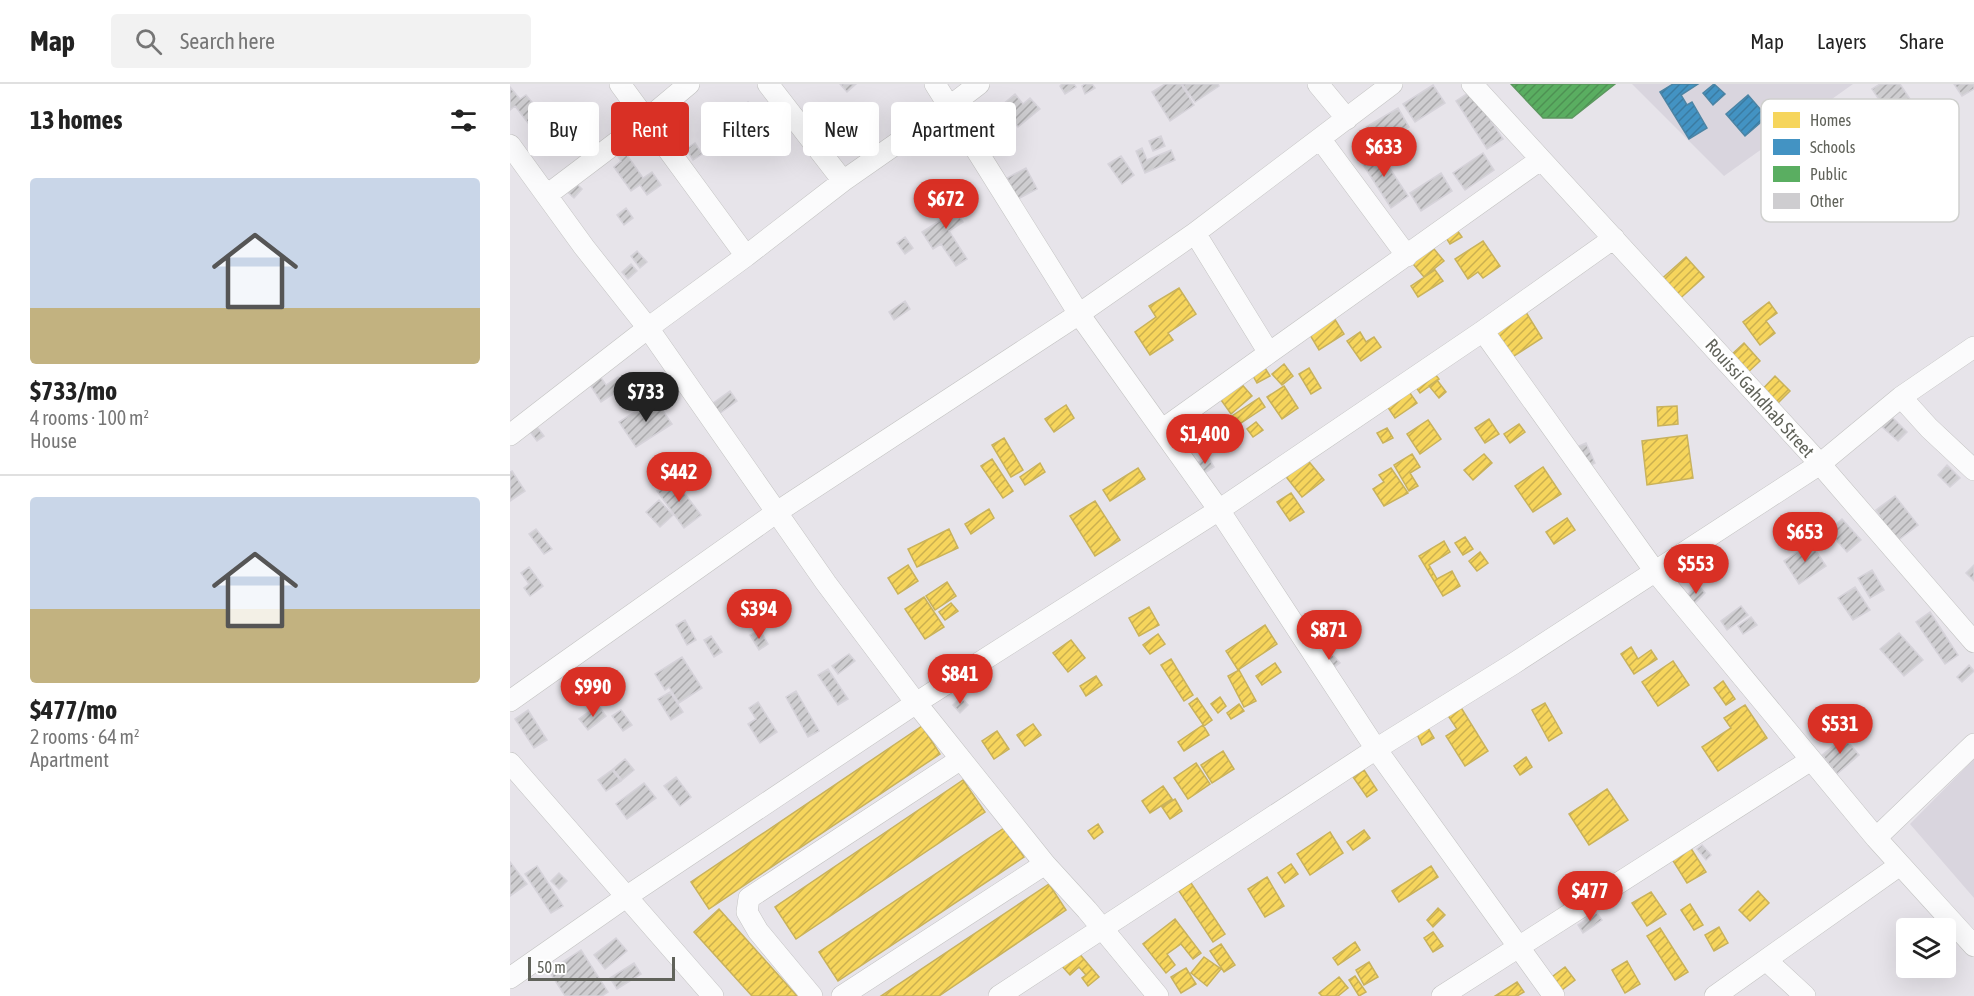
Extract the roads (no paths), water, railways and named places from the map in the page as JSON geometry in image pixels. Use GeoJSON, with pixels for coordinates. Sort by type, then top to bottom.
{"type":"FeatureCollection","features":[{"type":"Feature","properties":{"kind":"street"},"geometry":{"type":"LineString","coordinates":[[620,84],[633,102]]}},
{"type":"Feature","properties":{"kind":"street"},"geometry":{"type":"LineString","coordinates":[[668,102],[689,84]]}},
{"type":"Feature","properties":{"kind":"street"},"geometry":{"type":"LineString","coordinates":[[768,84],[843,181]]}},
{"type":"Feature","properties":{"kind":"street"},"geometry":{"type":"LineString","coordinates":[[935,84],[946,102]]}},
{"type":"Feature","properties":{"kind":"street"},"geometry":{"type":"LineString","coordinates":[[956,102],[979,84]]}},
{"type":"Feature","properties":{"kind":"street"},"geometry":{"type":"LineString","coordinates":[[1318,84],[1347,119]]}},
{"type":"Feature","properties":{"kind":"street"},"geometry":{"type":"LineString","coordinates":[[510,701],[777,512],[1079,314],[1195,233],[1321,140],[1392,84]]}},
{"type":"Feature","properties":{"kind":"street","name":"Rouissi Gahdhab Street"},"geometry":{"type":"LineString","coordinates":[[1472,84],[1820,464],[1974,642]]}},
{"type":"Feature","properties":{"kind":"street"},"geometry":{"type":"LineString","coordinates":[[1321,140],[1407,256]]}},
{"type":"Feature","properties":{"kind":"street"},"geometry":{"type":"LineString","coordinates":[[510,145],[584,247],[648,328],[826,583],[916,703],[1045,864],[1158,996]]}},
{"type":"Feature","properties":{"kind":"street"},"geometry":{"type":"LineString","coordinates":[[548,195],[611,147]]}},
{"type":"Feature","properties":{"kind":"street"},"geometry":{"type":"LineString","coordinates":[[510,435],[648,328],[891,147]]}},
{"type":"Feature","properties":{"kind":"street"},"geometry":{"type":"LineString","coordinates":[[672,156],[746,256]]}},
{"type":"Feature","properties":{"kind":"street"},"geometry":{"type":"LineString","coordinates":[[980,156],[1079,314],[1220,510],[1376,749],[1554,996]]}},
{"type":"Feature","properties":{"kind":"street"},"geometry":{"type":"LineString","coordinates":[[1162,429],[1540,160]]}},
{"type":"Feature","properties":{"kind":"street"},"geometry":{"type":"LineString","coordinates":[[1195,233],[1269,353]]}},
{"type":"Feature","properties":{"kind":"street"},"geometry":{"type":"LineString","coordinates":[[510,978],[626,897],[916,703],[1220,510],[1483,331],[1614,238]]}},
{"type":"Feature","properties":{"kind":"street"},"geometry":{"type":"LineString","coordinates":[[1483,331],[1654,570],[1876,838],[1974,946]]}},
{"type":"Feature","properties":{"kind":"street"},"geometry":{"type":"LineString","coordinates":[[999,996],[1376,749],[1513,664],[1820,464],[1901,397],[1974,347]]}},
{"type":"Feature","properties":{"kind":"street"},"geometry":{"type":"LineString","coordinates":[[1901,397],[1929,428],[1974,470]]}},
{"type":"Feature","properties":{"kind":"street"},"geometry":{"type":"LineString","coordinates":[[1876,838],[1974,744]]}},
{"type":"Feature","properties":{"kind":"street"},"geometry":{"type":"LineString","coordinates":[[812,996],[758,931],[747,912],[749,898],[961,759]]}},
{"type":"Feature","properties":{"kind":"street"},"geometry":{"type":"LineString","coordinates":[[1442,996],[1811,760]]}},
{"type":"Feature","properties":{"kind":"street"},"geometry":{"type":"LineString","coordinates":[[510,763],[713,996]]}},
{"type":"Feature","properties":{"kind":"street"},"geometry":{"type":"LineString","coordinates":[[842,996],[1045,864]]}},
{"type":"Feature","properties":{"kind":"street"},"geometry":{"type":"LineString","coordinates":[[1715,996],[1900,865]]}},
{"type":"Feature","properties":{"kind":"street"},"geometry":{"type":"LineString","coordinates":[[1766,960],[1805,996]]}}]}
